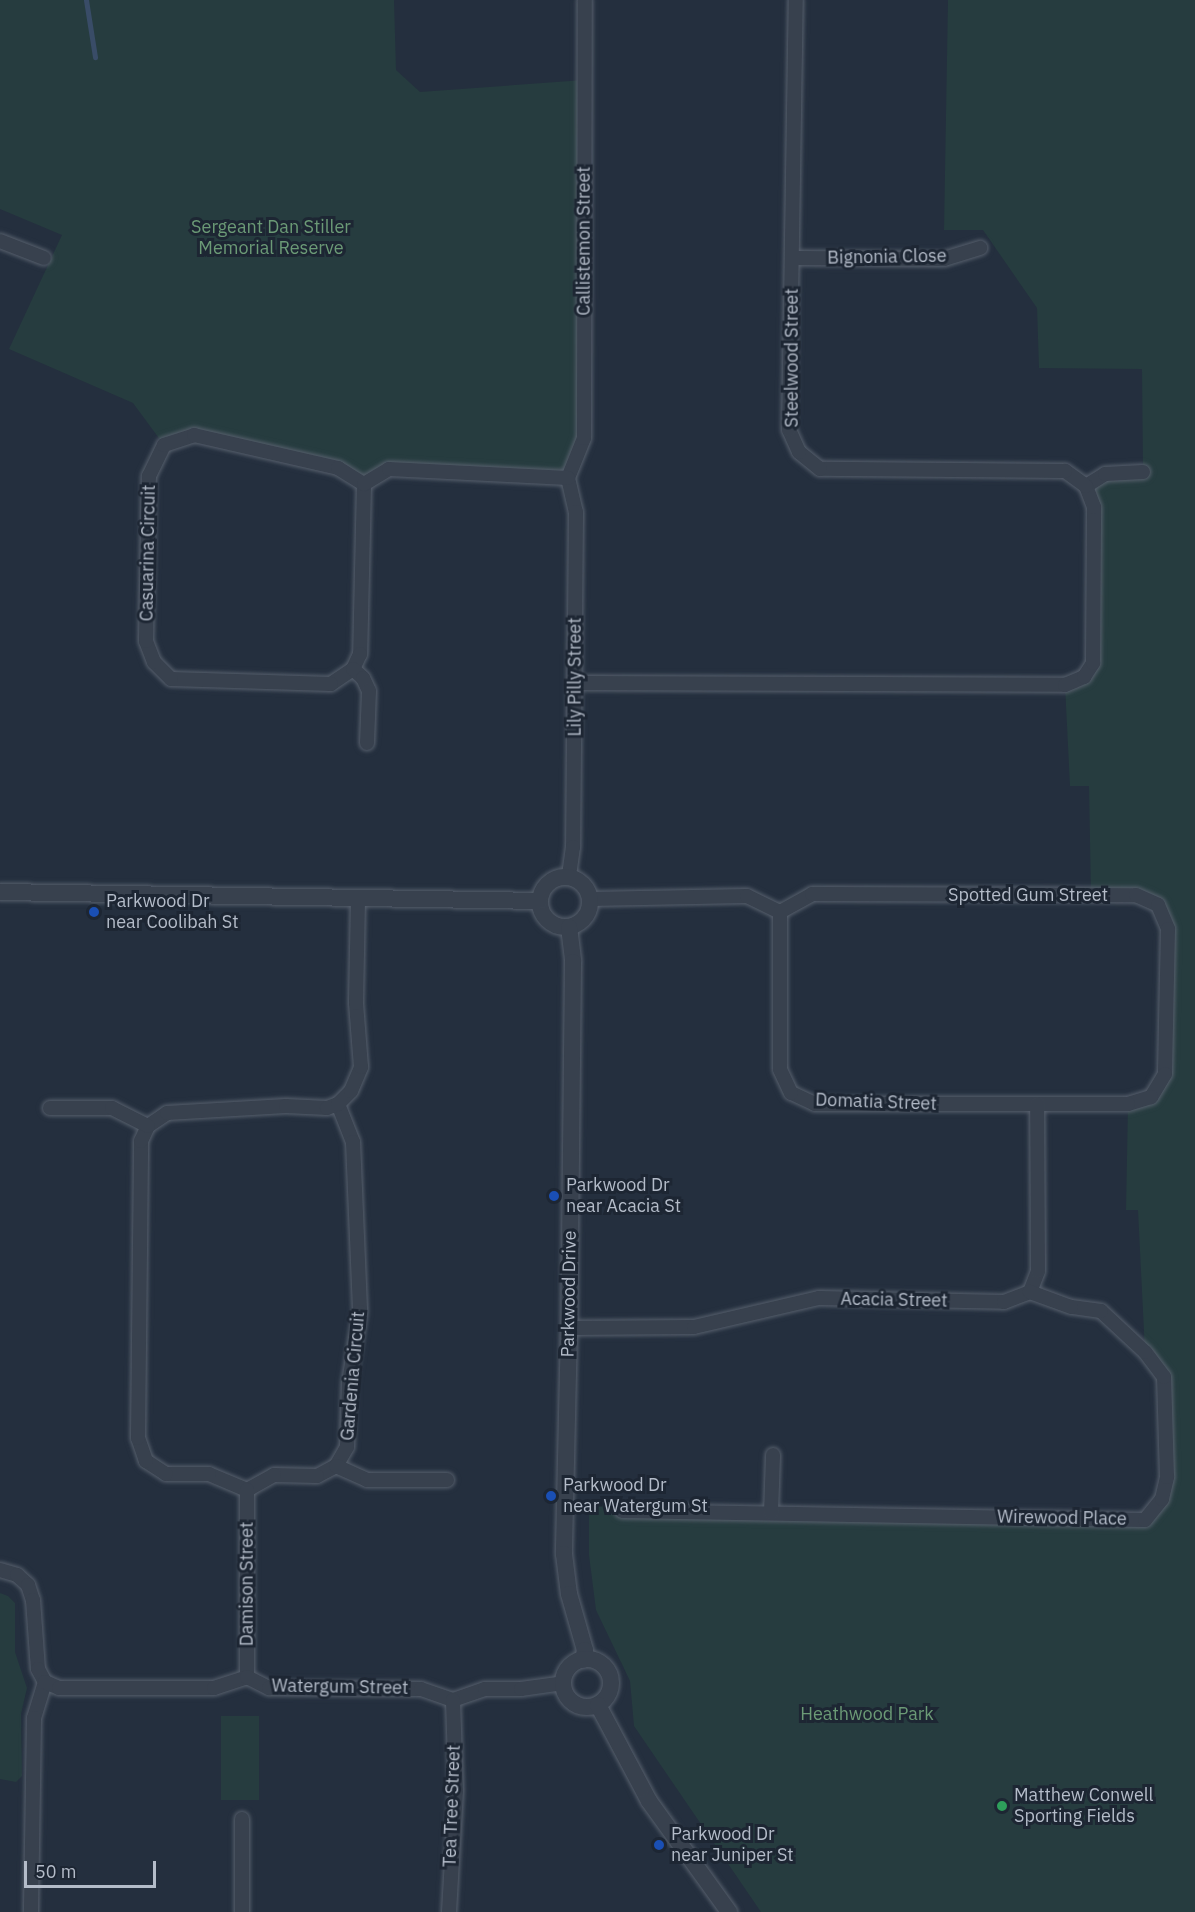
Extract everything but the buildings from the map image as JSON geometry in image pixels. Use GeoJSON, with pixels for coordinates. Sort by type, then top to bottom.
{"type":"FeatureCollection","features":[{"type":"Feature","properties":{"kind":"street","name":"Callistemon Street"},"geometry":{"type":"LineString","coordinates":[[568,478],[584,438],[585,0]]}},
{"type":"Feature","properties":{"kind":"street","name":"Steelwood Street"},"geometry":{"type":"LineString","coordinates":[[796,0],[789,430],[798,453],[820,469],[1065,471],[1086,486]]}},
{"type":"Feature","properties":{"kind":"street"},"geometry":{"type":"LineString","coordinates":[[0,241],[44,258]]}},
{"type":"Feature","properties":{"kind":"street","name":"Bignonia Close"},"geometry":{"type":"LineString","coordinates":[[793,258],[944,259],[980,248]]}},
{"type":"Feature","properties":{"kind":"street","name":"Casuarina Circuit"},"geometry":{"type":"LineString","coordinates":[[353,669],[330,684],[171,679],[154,662],[146,641],[149,476],[164,445],[194,435],[338,468],[363,484]]}},
{"type":"Feature","properties":{"kind":"street"},"geometry":{"type":"LineString","coordinates":[[367,743],[369,691],[363,678],[353,669],[360,654],[363,484],[389,469],[568,478]]}},
{"type":"Feature","properties":{"kind":"street"},"geometry":{"type":"LineString","coordinates":[[575,683],[1065,685],[1084,677],[1093,663],[1094,507],[1086,486],[1105,474],[1143,472]]}},
{"type":"Feature","properties":{"kind":"street","name":"Lily Pilly Street"},"geometry":{"type":"LineString","coordinates":[[568,478],[576,512],[573,847],[569,877]]}},
{"type":"Feature","properties":{"kind":"street"},"geometry":{"type":"LineString","coordinates":[[560,877],[569,877],[582,883],[590,899],[585,917],[569,927],[552,923],[545,917],[540,901],[548,883],[560,877]]}},
{"type":"Feature","properties":{"kind":"street"},"geometry":{"type":"LineString","coordinates":[[0,892],[540,901]]}},
{"type":"Feature","properties":{"kind":"street","name":"Spotted Gum Street"},"geometry":{"type":"LineString","coordinates":[[780,912],[812,894],[1136,895],[1158,905],[1168,929],[1165,1074],[1151,1097],[1128,1104],[1037,1104]]}},
{"type":"Feature","properties":{"kind":"street"},"geometry":{"type":"LineString","coordinates":[[590,899],[747,896],[780,912]]}},
{"type":"Feature","properties":{"kind":"street"},"geometry":{"type":"LineString","coordinates":[[247,1490],[209,1474],[165,1474],[146,1461],[138,1438],[141,1141],[148,1126],[167,1113],[285,1106],[316,1109],[338,1104],[351,1091],[361,1067],[356,1003],[357,897]]}},
{"type":"Feature","properties":{"kind":"street","name":"Domatia Street"},"geometry":{"type":"LineString","coordinates":[[780,912],[780,1069],[791,1093],[815,1104],[1037,1104]]}},
{"type":"Feature","properties":{"kind":"street","name":"Parkwood Drive"},"geometry":{"type":"LineString","coordinates":[[569,927],[573,962],[564,1554],[569,1594],[585,1650],[583,1660]]}},
{"type":"Feature","properties":{"kind":"street","name":"Gardenia Circuit"},"geometry":{"type":"LineString","coordinates":[[247,1490],[274,1475],[317,1476],[336,1466],[348,1447],[349,1383],[360,1312],[353,1142],[338,1104]]}},
{"type":"Feature","properties":{"kind":"street"},"geometry":{"type":"LineString","coordinates":[[1030,1292],[1038,1271],[1037,1104]]}},
{"type":"Feature","properties":{"kind":"street"},"geometry":{"type":"LineString","coordinates":[[50,1108],[112,1108],[148,1126]]}},
{"type":"Feature","properties":{"kind":"street","name":"Acacia Street"},"geometry":{"type":"LineString","coordinates":[[569,1328],[694,1327],[819,1298],[1004,1302],[1030,1292]]}},
{"type":"Feature","properties":{"kind":"street","name":"Wirewood Place"},"geometry":{"type":"LineString","coordinates":[[622,1512],[1145,1520],[1162,1499],[1167,1477],[1164,1377],[1145,1352],[1101,1311],[1071,1307],[1030,1292]]}},
{"type":"Feature","properties":{"kind":"street"},"geometry":{"type":"LineString","coordinates":[[771,1513],[773,1455]]}},
{"type":"Feature","properties":{"kind":"street"},"geometry":{"type":"LineString","coordinates":[[336,1466],[367,1480],[447,1480]]}},
{"type":"Feature","properties":{"kind":"street","name":"Damison Street"},"geometry":{"type":"LineString","coordinates":[[247,1490],[247,1677]]}},
{"type":"Feature","properties":{"kind":"street"},"geometry":{"type":"LineString","coordinates":[[0,1570],[17,1575],[28,1585],[33,1600],[38,1669],[45,1682],[34,1718],[31,1912]]}},
{"type":"Feature","properties":{"kind":"street"},"geometry":{"type":"LineString","coordinates":[[583,1660],[600,1663],[610,1677],[611,1688],[606,1698],[598,1705],[590,1707],[575,1703],[569,1698],[564,1683],[569,1668],[583,1660]]}},
{"type":"Feature","properties":{"kind":"street","name":"Watergum Street"},"geometry":{"type":"LineString","coordinates":[[45,1682],[59,1688],[214,1688],[247,1677],[269,1688],[421,1689],[453,1700]]}},
{"type":"Feature","properties":{"kind":"street"},"geometry":{"type":"LineString","coordinates":[[453,1700],[485,1689],[521,1689],[564,1683]]}},
{"type":"Feature","properties":{"kind":"street","name":"Tea Tree Street"},"geometry":{"type":"LineString","coordinates":[[448,1912],[456,1791],[453,1700]]}},
{"type":"Feature","properties":{"kind":"street"},"geometry":{"type":"LineString","coordinates":[[598,1705],[649,1801],[729,1912]]}},
{"type":"Feature","properties":{"kind":"street"},"geometry":{"type":"LineString","coordinates":[[242,1819],[242,1912]]}},
{"type":"Feature","properties":{"kind":"green space","name":"Sergeant Dan Stiller Memorial Reserve"},"geometry":{"type":"Polygon","coordinates":[[[0,0],[394,0],[396,70],[420,92],[584,80],[584,438],[568,478],[389,469],[364,484],[338,468],[194,435],[164,445],[133,403],[9,349],[62,235],[0,209],[0,0]]]}},
{"type":"Feature","properties":{"kind":"green space","name":"Heathwood Park"},"geometry":{"type":"Polygon","coordinates":[[[948,0],[1195,0],[1195,1912],[761,1912],[634,1726],[630,1681],[596,1610],[589,1555],[589,1503],[622,1503],[622,1511],[1145,1520],[1162,1499],[1164,1377],[1145,1352],[1138,1210],[1126,1210],[1128,1104],[1151,1097],[1165,1074],[1168,929],[1158,905],[1091,895],[1089,786],[1070,786],[1065,685],[1093,663],[1094,507],[1086,486],[1143,472],[1142,369],[1039,368],[1037,308],[983,230],[944,230],[948,0]]]}},
{"type":"Feature","properties":{"kind":"green space"},"geometry":{"type":"Polygon","coordinates":[[[0,1593],[8,1596],[15,1603],[15,1652],[27,1688],[21,1714],[22,1776],[16,1782],[0,1779],[0,1593]]]}},
{"type":"Feature","properties":{"kind":"green space"},"geometry":{"type":"Polygon","coordinates":[[[221,1716],[259,1716],[259,1800],[221,1800],[221,1716]]]}},
{"type":"Feature","properties":{"kind":"waterway"},"geometry":{"type":"LineString","coordinates":[[86,0],[95,57]]}},
{"type":"Feature","properties":{"kind":"place","name":"Parkwood Dr near Coolibah St"},"geometry":{"type":"Point","coordinates":[94,912]}},
{"type":"Feature","properties":{"kind":"place","name":"Parkwood Dr near Acacia St"},"geometry":{"type":"Point","coordinates":[554,1196]}},
{"type":"Feature","properties":{"kind":"place","name":"Parkwood Dr near Watergum St"},"geometry":{"type":"Point","coordinates":[551,1496]}},
{"type":"Feature","properties":{"kind":"place","name":"Matthew Conwell Sporting Fields"},"geometry":{"type":"Point","coordinates":[1002,1806]}},
{"type":"Feature","properties":{"kind":"place","name":"Parkwood Dr near Juniper St"},"geometry":{"type":"Point","coordinates":[659,1845]}}]}
